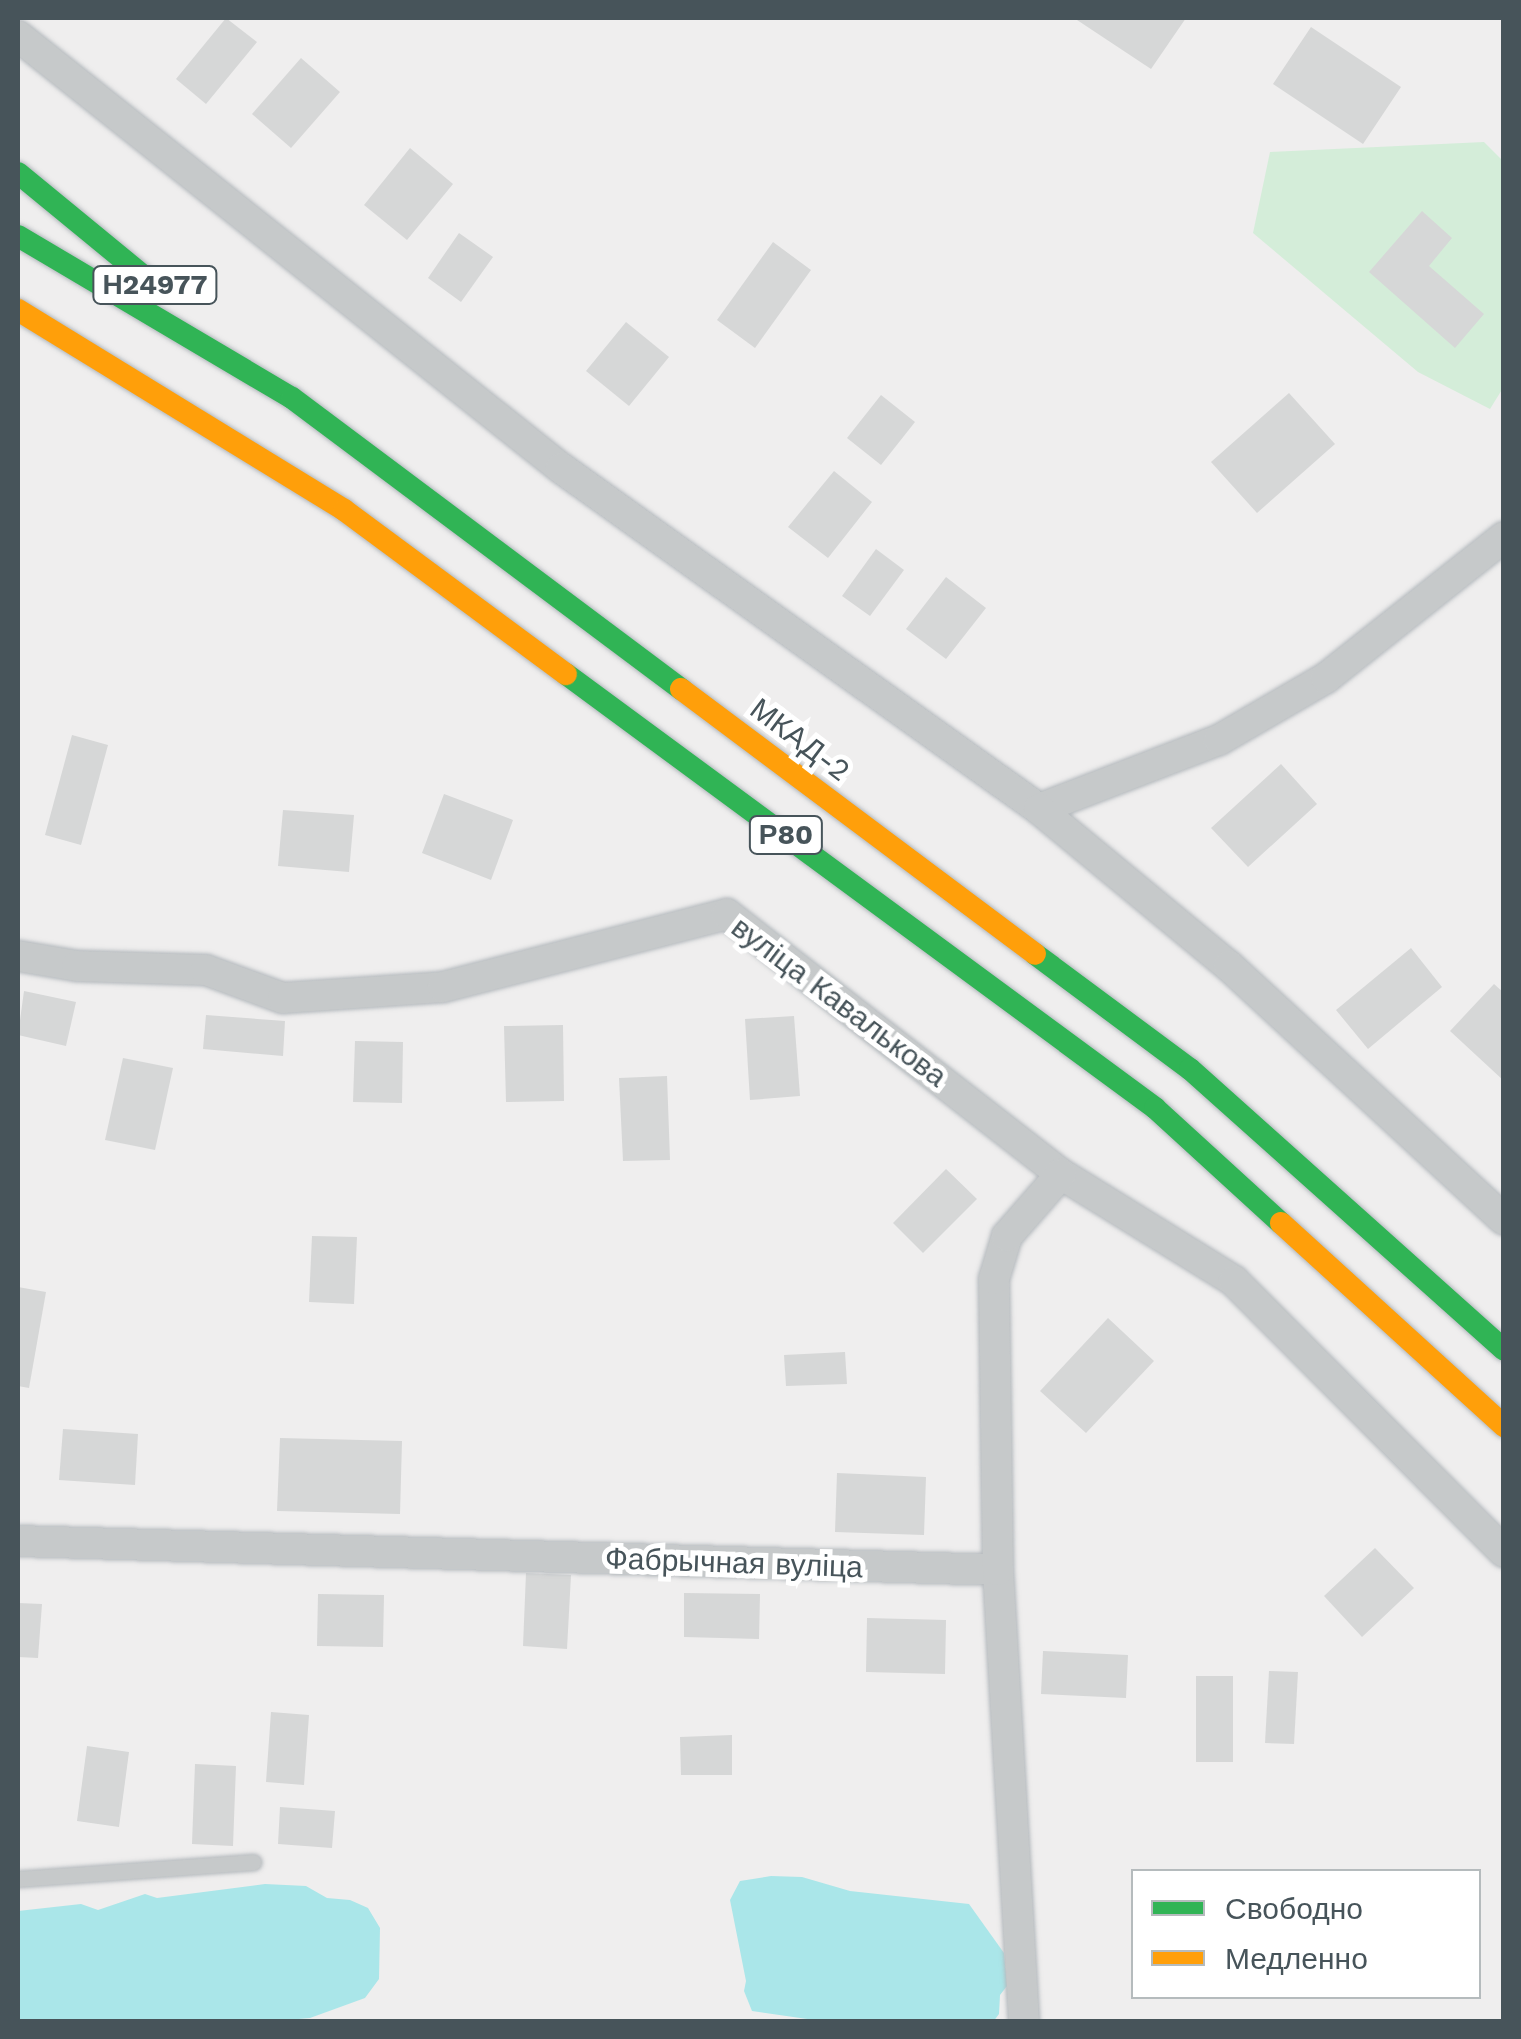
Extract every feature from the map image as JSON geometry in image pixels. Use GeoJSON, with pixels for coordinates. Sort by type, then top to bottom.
{"type":"FeatureCollection","features":[{"type":"Feature","properties":{"kind":"highway","name":"Н24977"},"geometry":{"type":"LineString","coordinates":[[18,173],[292,398]]}},
{"type":"Feature","properties":{"kind":"highway","name":"МКАД-2"},"geometry":{"type":"LineString","coordinates":[[18,236],[292,398],[1190,1070],[1504,1350]]}},
{"type":"Feature","properties":{"kind":"highway","name":"Р80"},"geometry":{"type":"LineString","coordinates":[[18,310],[344,510],[1155,1108],[1504,1426]]}},
{"type":"Feature","properties":{"kind":"street"},"geometry":{"type":"LineString","coordinates":[[18,36],[561,468],[1040,809],[1229,966],[1504,1220]]}},
{"type":"Feature","properties":{"kind":"street"},"geometry":{"type":"LineString","coordinates":[[1040,809],[1219,740],[1326,678],[1504,538]]}},
{"type":"Feature","properties":{"kind":"street","name":"вуліца Кавалькова"},"geometry":{"type":"LineString","coordinates":[[18,956],[76,966],[206,970],[282,998],[443,987],[727,914],[1061,1174],[1234,1281],[1504,1552]]}},
{"type":"Feature","properties":{"kind":"street"},"geometry":{"type":"LineString","coordinates":[[1024,2022],[998,1570],[994,1279],[1007,1236],[1061,1174]]}},
{"type":"Feature","properties":{"kind":"street","name":"Фабрычная вуліца"},"geometry":{"type":"LineString","coordinates":[[18,1541],[998,1570]]}},
{"type":"Feature","properties":{"kind":"lane"},"geometry":{"type":"LineString","coordinates":[[18,1879],[253,1862]]}},
{"type":"Feature","properties":{"kind":"green space"},"geometry":{"type":"Polygon","coordinates":[[[1484,142],[1504,162],[1503,388],[1490,409],[1418,372],[1253,233],[1270,152],[1484,142]]]}},
{"type":"Feature","properties":{"kind":"water"},"geometry":{"type":"Polygon","coordinates":[[[802,1877],[850,1891],[969,1904],[1004,1953],[1007,1986],[1000,1995],[999,2014],[993,2022],[828,2022],[752,2011],[744,1991],[746,1981],[730,1900],[740,1881],[802,1877]]]}},
{"type":"Feature","properties":{"kind":"water"},"geometry":{"type":"Polygon","coordinates":[[[265,1884],[306,1886],[327,1898],[350,1900],[368,1908],[380,1928],[379,1979],[365,1998],[310,2018],[276,2021],[18,2021],[18,1911],[81,1904],[98,1910],[145,1894],[157,1898],[265,1884]]]}},
{"type":"Feature","properties":{"kind":"building"},"geometry":{"type":"Polygon","coordinates":[[[226,18],[257,42],[206,104],[176,79],[226,18]]]}},
{"type":"Feature","properties":{"kind":"building"},"geometry":{"type":"Polygon","coordinates":[[[1074,18],[1186,18],[1151,69],[1074,18]]]}},
{"type":"Feature","properties":{"kind":"building"},"geometry":{"type":"Polygon","coordinates":[[[1311,27],[1401,87],[1363,144],[1273,84],[1311,27]]]}},
{"type":"Feature","properties":{"kind":"building"},"geometry":{"type":"Polygon","coordinates":[[[301,58],[340,92],[291,148],[252,114],[301,58]]]}},
{"type":"Feature","properties":{"kind":"building"},"geometry":{"type":"Polygon","coordinates":[[[410,148],[453,184],[407,240],[364,205],[410,148]]]}},
{"type":"Feature","properties":{"kind":"building"},"geometry":{"type":"Polygon","coordinates":[[[1422,211],[1452,238],[1429,266],[1484,314],[1455,348],[1369,272],[1422,211]]]}},
{"type":"Feature","properties":{"kind":"building"},"geometry":{"type":"Polygon","coordinates":[[[459,233],[493,257],[461,302],[428,278],[459,233]]]}},
{"type":"Feature","properties":{"kind":"building"},"geometry":{"type":"Polygon","coordinates":[[[773,242],[811,270],[755,348],[717,320],[773,242]]]}},
{"type":"Feature","properties":{"kind":"building"},"geometry":{"type":"Polygon","coordinates":[[[626,322],[669,357],[629,406],[586,371],[626,322]]]}},
{"type":"Feature","properties":{"kind":"building"},"geometry":{"type":"Polygon","coordinates":[[[1289,393],[1335,444],[1257,513],[1211,462],[1289,393]]]}},
{"type":"Feature","properties":{"kind":"building"},"geometry":{"type":"Polygon","coordinates":[[[881,395],[915,422],[881,465],[847,438],[881,395]]]}},
{"type":"Feature","properties":{"kind":"building"},"geometry":{"type":"Polygon","coordinates":[[[834,471],[872,502],[828,558],[788,527],[834,471]]]}},
{"type":"Feature","properties":{"kind":"building"},"geometry":{"type":"Polygon","coordinates":[[[876,549],[904,570],[870,616],[842,596],[876,549]]]}},
{"type":"Feature","properties":{"kind":"building"},"geometry":{"type":"Polygon","coordinates":[[[946,577],[986,608],[946,659],[906,629],[946,577]]]}},
{"type":"Feature","properties":{"kind":"building"},"geometry":{"type":"Polygon","coordinates":[[[72,735],[108,745],[81,845],[45,835],[72,735]]]}},
{"type":"Feature","properties":{"kind":"building"},"geometry":{"type":"Polygon","coordinates":[[[1281,764],[1317,804],[1248,867],[1211,828],[1281,764]]]}},
{"type":"Feature","properties":{"kind":"building"},"geometry":{"type":"Polygon","coordinates":[[[444,794],[513,820],[491,880],[422,853],[444,794]]]}},
{"type":"Feature","properties":{"kind":"building"},"geometry":{"type":"Polygon","coordinates":[[[283,810],[354,815],[349,872],[278,866],[283,810]]]}},
{"type":"Feature","properties":{"kind":"building"},"geometry":{"type":"Polygon","coordinates":[[[1411,948],[1442,987],[1368,1049],[1336,1010],[1411,948]]]}},
{"type":"Feature","properties":{"kind":"building"},"geometry":{"type":"Polygon","coordinates":[[[1494,984],[1504,993],[1504,1081],[1450,1031],[1494,984]]]}},
{"type":"Feature","properties":{"kind":"building"},"geometry":{"type":"Polygon","coordinates":[[[24,991],[76,1002],[66,1046],[18,1035],[24,991]]]}},
{"type":"Feature","properties":{"kind":"building"},"geometry":{"type":"Polygon","coordinates":[[[206,1015],[285,1021],[283,1056],[203,1049],[206,1015]]]}},
{"type":"Feature","properties":{"kind":"building"},"geometry":{"type":"Polygon","coordinates":[[[794,1016],[800,1096],[750,1100],[745,1019],[794,1016]]]}},
{"type":"Feature","properties":{"kind":"building"},"geometry":{"type":"Polygon","coordinates":[[[563,1025],[564,1101],[506,1102],[504,1026],[563,1025]]]}},
{"type":"Feature","properties":{"kind":"building"},"geometry":{"type":"Polygon","coordinates":[[[355,1041],[403,1042],[402,1103],[353,1102],[355,1041]]]}},
{"type":"Feature","properties":{"kind":"building"},"geometry":{"type":"Polygon","coordinates":[[[123,1058],[173,1068],[155,1150],[105,1140],[123,1058]]]}},
{"type":"Feature","properties":{"kind":"building"},"geometry":{"type":"Polygon","coordinates":[[[667,1076],[670,1160],[623,1161],[619,1078],[667,1076]]]}},
{"type":"Feature","properties":{"kind":"building"},"geometry":{"type":"Polygon","coordinates":[[[946,1169],[977,1199],[923,1253],[893,1223],[946,1169]]]}},
{"type":"Feature","properties":{"kind":"building"},"geometry":{"type":"Polygon","coordinates":[[[312,1236],[357,1237],[354,1304],[309,1302],[312,1236]]]}},
{"type":"Feature","properties":{"kind":"building"},"geometry":{"type":"Polygon","coordinates":[[[18,1287],[46,1292],[29,1388],[18,1386],[18,1287]]]}},
{"type":"Feature","properties":{"kind":"building"},"geometry":{"type":"Polygon","coordinates":[[[1108,1318],[1154,1361],[1086,1433],[1040,1391],[1108,1318]]]}},
{"type":"Feature","properties":{"kind":"building"},"geometry":{"type":"Polygon","coordinates":[[[845,1352],[847,1384],[786,1386],[784,1355],[845,1352]]]}},
{"type":"Feature","properties":{"kind":"building"},"geometry":{"type":"Polygon","coordinates":[[[63,1429],[138,1434],[135,1485],[59,1480],[63,1429]]]}},
{"type":"Feature","properties":{"kind":"building"},"geometry":{"type":"Polygon","coordinates":[[[280,1438],[402,1441],[400,1514],[277,1511],[280,1438]]]}},
{"type":"Feature","properties":{"kind":"building"},"geometry":{"type":"Polygon","coordinates":[[[837,1473],[926,1477],[924,1535],[835,1532],[837,1473]]]}},
{"type":"Feature","properties":{"kind":"building"},"geometry":{"type":"Polygon","coordinates":[[[1375,1548],[1414,1588],[1362,1637],[1324,1596],[1375,1548]]]}},
{"type":"Feature","properties":{"kind":"building"},"geometry":{"type":"Polygon","coordinates":[[[526,1573],[571,1575],[567,1649],[523,1646],[526,1573]]]}},
{"type":"Feature","properties":{"kind":"building"},"geometry":{"type":"Polygon","coordinates":[[[684,1593],[760,1594],[759,1639],[684,1637],[684,1593]]]}},
{"type":"Feature","properties":{"kind":"building"},"geometry":{"type":"Polygon","coordinates":[[[318,1594],[384,1595],[383,1647],[317,1646],[318,1594]]]}},
{"type":"Feature","properties":{"kind":"building"},"geometry":{"type":"Polygon","coordinates":[[[18,1603],[42,1604],[38,1658],[18,1657],[18,1603]]]}},
{"type":"Feature","properties":{"kind":"building"},"geometry":{"type":"Polygon","coordinates":[[[867,1618],[946,1620],[945,1674],[866,1672],[867,1618]]]}},
{"type":"Feature","properties":{"kind":"building"},"geometry":{"type":"Polygon","coordinates":[[[1043,1651],[1128,1655],[1126,1698],[1041,1694],[1043,1651]]]}},
{"type":"Feature","properties":{"kind":"building"},"geometry":{"type":"Polygon","coordinates":[[[1269,1671],[1298,1672],[1294,1744],[1265,1743],[1269,1671]]]}},
{"type":"Feature","properties":{"kind":"building"},"geometry":{"type":"Polygon","coordinates":[[[1196,1676],[1233,1676],[1233,1762],[1196,1762],[1196,1676]]]}},
{"type":"Feature","properties":{"kind":"building"},"geometry":{"type":"Polygon","coordinates":[[[271,1712],[309,1715],[304,1785],[266,1782],[271,1712]]]}},
{"type":"Feature","properties":{"kind":"building"},"geometry":{"type":"Polygon","coordinates":[[[732,1735],[732,1775],[681,1775],[680,1737],[732,1735]]]}},
{"type":"Feature","properties":{"kind":"building"},"geometry":{"type":"Polygon","coordinates":[[[87,1746],[129,1752],[119,1827],[77,1821],[87,1746]]]}},
{"type":"Feature","properties":{"kind":"building"},"geometry":{"type":"Polygon","coordinates":[[[195,1764],[236,1766],[233,1846],[192,1844],[195,1764]]]}},
{"type":"Feature","properties":{"kind":"building"},"geometry":{"type":"Polygon","coordinates":[[[280,1807],[335,1811],[332,1848],[278,1844],[280,1807]]]}},
{"type":"Feature","properties":{"kind":"traffic: fast"},"geometry":{"type":"LineString","coordinates":[[18,173],[158,288]]}},
{"type":"Feature","properties":{"kind":"traffic: fast"},"geometry":{"type":"LineString","coordinates":[[18,236],[292,398],[681,689]]}},
{"type":"Feature","properties":{"kind":"traffic: fast"},"geometry":{"type":"LineString","coordinates":[[566,674],[1155,1108],[1281,1223]]}},
{"type":"Feature","properties":{"kind":"traffic: fast"},"geometry":{"type":"LineString","coordinates":[[1035,954],[1190,1069],[1504,1350]]}},
{"type":"Feature","properties":{"kind":"traffic: slow"},"geometry":{"type":"LineString","coordinates":[[18,310],[344,510],[566,674]]}},
{"type":"Feature","properties":{"kind":"traffic: slow"},"geometry":{"type":"LineString","coordinates":[[681,689],[1035,954]]}},
{"type":"Feature","properties":{"kind":"traffic: slow"},"geometry":{"type":"LineString","coordinates":[[1281,1223],[1504,1426]]}}]}
